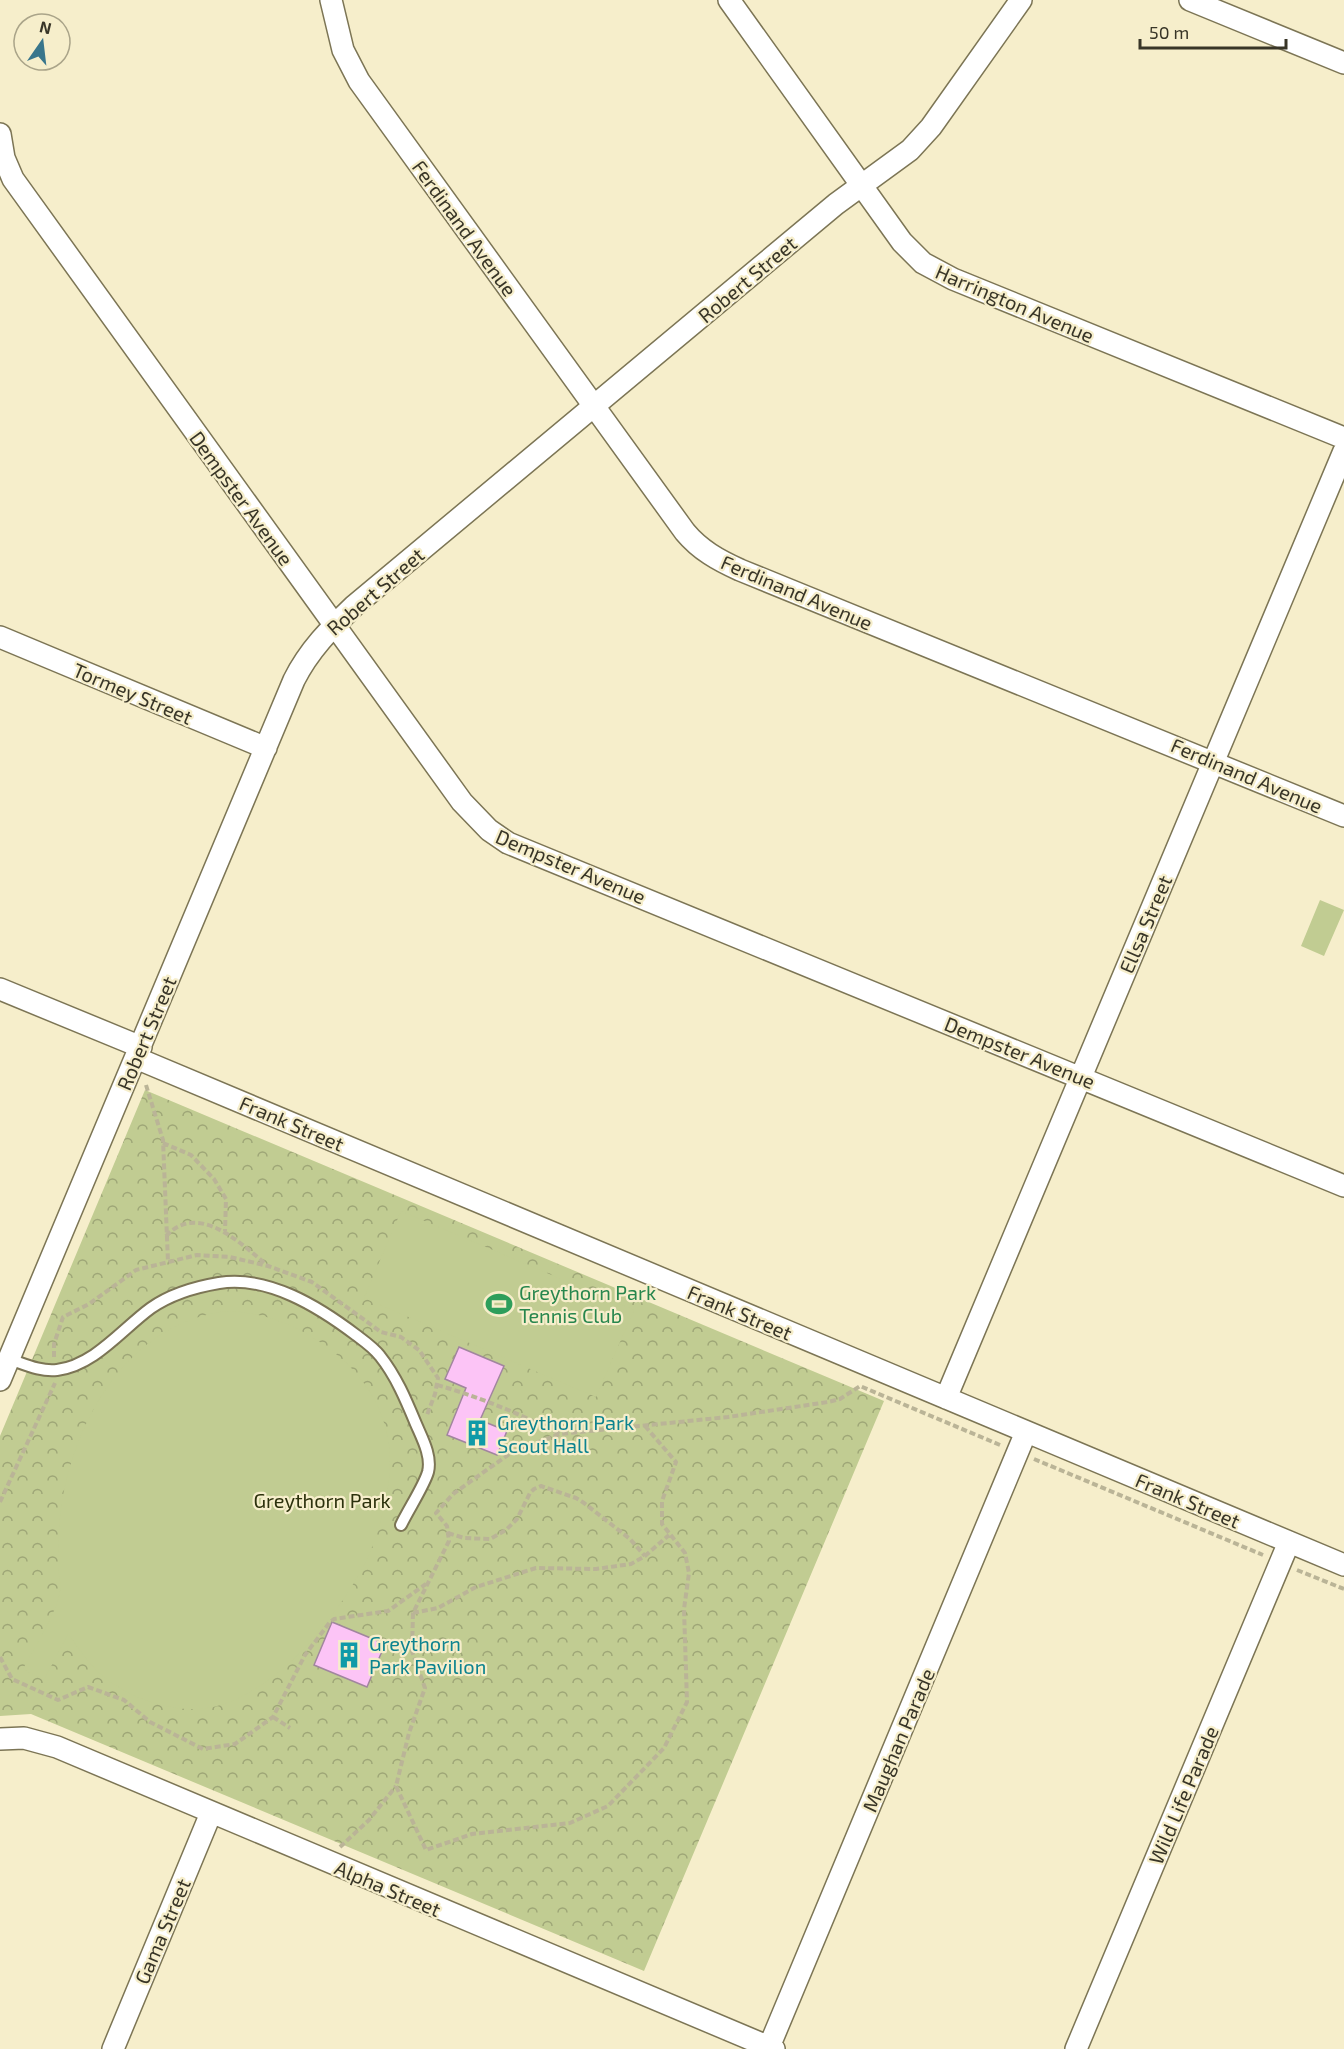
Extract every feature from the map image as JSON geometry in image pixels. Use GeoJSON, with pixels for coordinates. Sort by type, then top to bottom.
{"type":"FeatureCollection","features":[{"type":"Feature","properties":{"kind":"street","name":"Ferdinand Avenue"},"geometry":{"type":"LineString","coordinates":[[332,0],[343,50],[359,81],[695,545],[721,562],[1344,816]]}},
{"type":"Feature","properties":{"kind":"street","name":"Harrington Avenue"},"geometry":{"type":"LineString","coordinates":[[729,0],[902,242],[923,263],[953,279],[1344,438]]}},
{"type":"Feature","properties":{"kind":"street","name":"Robert Street"},"geometry":{"type":"LineString","coordinates":[[0,1380],[4,1357],[138,1052],[302,664],[324,634],[827,212],[910,150],[931,127],[1021,0]]}},
{"type":"Feature","properties":{"kind":"street"},"geometry":{"type":"LineString","coordinates":[[1190,0],[1344,63]]}},
{"type":"Feature","properties":{"kind":"street","name":"Dempster Avenue"},"geometry":{"type":"LineString","coordinates":[[0,135],[7,169],[13,179],[462,802],[497,837],[1344,1186]]}},
{"type":"Feature","properties":{"kind":"street","name":"Ellsa Street"},"geometry":{"type":"LineString","coordinates":[[946,1398],[1344,450]]}},
{"type":"Feature","properties":{"kind":"street","name":"Tormey Street"},"geometry":{"type":"LineString","coordinates":[[0,637],[266,748]]}},
{"type":"Feature","properties":{"kind":"street","name":"Frank Street"},"geometry":{"type":"LineString","coordinates":[[0,988],[138,1052],[946,1398],[1344,1565]]}},
{"type":"Feature","properties":{"kind":"street","name":"Maughan Parade"},"geometry":{"type":"LineString","coordinates":[[772,2048],[1026,1432]]}},
{"type":"Feature","properties":{"kind":"street","name":"Wild Life Parade"},"geometry":{"type":"LineString","coordinates":[[1076,2049],[1289,1542]]}},
{"type":"Feature","properties":{"kind":"street","name":"Alpha Street"},"geometry":{"type":"LineString","coordinates":[[0,1739],[24,1738],[50,1745],[772,2048]]}},
{"type":"Feature","properties":{"kind":"street","name":"Gama Street"},"geometry":{"type":"LineString","coordinates":[[113,2049],[211,1813]]}},
{"type":"Feature","properties":{"kind":"lane"},"geometry":{"type":"LineString","coordinates":[[4,1357],[32,1366],[55,1370],[78,1364],[92,1357],[153,1307],[190,1289],[223,1282],[260,1285],[290,1294],[347,1328],[379,1354],[404,1394],[426,1447],[428,1471],[401,1525]]}},
{"type":"Feature","properties":{"kind":"path"},"geometry":{"type":"LineString","coordinates":[[146,1083],[163,1143],[168,1262]]}},
{"type":"Feature","properties":{"kind":"path"},"geometry":{"type":"LineString","coordinates":[[163,1143],[191,1155],[214,1179],[226,1199],[225,1232]]}},
{"type":"Feature","properties":{"kind":"path"},"geometry":{"type":"LineString","coordinates":[[166,1236],[172,1230],[191,1222],[220,1228],[268,1266]]}},
{"type":"Feature","properties":{"kind":"path"},"geometry":{"type":"LineString","coordinates":[[0,1502],[53,1391],[55,1384],[54,1344],[63,1317],[89,1304],[136,1270],[197,1255],[230,1257],[268,1266],[312,1282],[381,1332],[401,1336],[418,1350],[438,1378],[427,1416],[431,1440],[426,1447]]}},
{"type":"Feature","properties":{"kind":"path"},"geometry":{"type":"LineString","coordinates":[[437,1385],[465,1393],[560,1434]]}},
{"type":"Feature","properties":{"kind":"path"},"geometry":{"type":"LineString","coordinates":[[340,1847],[369,1820],[396,1786],[409,1733],[426,1688],[412,1651],[413,1613],[448,1540],[447,1526],[436,1514],[453,1494],[512,1452],[560,1434],[645,1426],[676,1462],[662,1502],[662,1524],[685,1553],[688,1574],[684,1609],[687,1702],[664,1748],[608,1806],[570,1823],[472,1834],[426,1850],[396,1786]]}},
{"type":"Feature","properties":{"kind":"path"},"geometry":{"type":"LineString","coordinates":[[448,1533],[464,1538],[490,1539],[506,1530],[517,1519],[530,1493],[541,1486],[584,1503],[630,1539],[645,1556]]}},
{"type":"Feature","properties":{"kind":"path"},"geometry":{"type":"LineString","coordinates":[[413,1613],[438,1608],[476,1587],[536,1568],[596,1569],[631,1564],[645,1556],[669,1535]]}},
{"type":"Feature","properties":{"kind":"path"},"geometry":{"type":"LineString","coordinates":[[0,1657],[12,1679],[58,1700],[88,1688],[124,1700],[150,1722],[203,1749],[235,1744],[273,1717],[305,1655],[330,1622],[334,1619],[388,1611],[426,1583]]}},
{"type":"Feature","properties":{"kind":"path"},"geometry":{"type":"LineString","coordinates":[[273,1717],[290,1728]]}},
{"type":"Feature","properties":{"kind":"green space"},"geometry":{"type":"Polygon","coordinates":[[[1320,900],[1344,910],[1324,956],[1301,946],[1320,900]]]}},
{"type":"Feature","properties":{"kind":"green space","name":"Greythorn Park"},"geometry":{"type":"Polygon","coordinates":[[[145,1090],[884,1401],[644,1971],[31,1714],[0,1716],[0,1436],[145,1090]]]}},
{"type":"Feature","properties":{"kind":"green space","name":"Greythorn Park Tennis Club"},"geometry":{"type":"Polygon","coordinates":[[[401,1211],[634,1310],[596,1397],[364,1298],[401,1211]]]}},
{"type":"Feature","properties":{"kind":"green space"},"geometry":{"type":"Polygon","coordinates":[[[226,1311],[253,1314],[279,1321],[316,1339],[339,1356],[360,1377],[375,1402],[386,1429],[389,1444],[389,1474],[380,1524],[363,1567],[334,1612],[296,1657],[250,1692],[225,1703],[200,1709],[187,1709],[160,1705],[133,1695],[99,1673],[68,1634],[44,1680],[23,1669],[50,1620],[58,1600],[61,1509],[78,1442],[93,1410],[112,1381],[134,1356],[161,1335],[191,1320],[226,1311]]]}},
{"type":"Feature","properties":{"kind":"building"},"geometry":{"type":"Polygon","coordinates":[[[459,1347],[504,1366],[480,1420],[507,1431],[497,1455],[447,1435],[466,1388],[445,1379],[459,1347]]]}},
{"type":"Feature","properties":{"kind":"building","name":"Greythorn Park Pavilion"},"geometry":{"type":"Polygon","coordinates":[[[332,1622],[385,1644],[367,1687],[314,1665],[332,1622]]]}},
{"type":"Feature","properties":{"kind":"place","name":"Greythorn Park Tennis Club"},"geometry":{"type":"Point","coordinates":[499,1304]}},
{"type":"Feature","properties":{"kind":"place","name":"Greythorn Park Scout Hall"},"geometry":{"type":"Point","coordinates":[477,1433]}},
{"type":"Feature","properties":{"kind":"place","name":"Greythorn Park Pavilion"},"geometry":{"type":"Point","coordinates":[349,1655]}}]}
